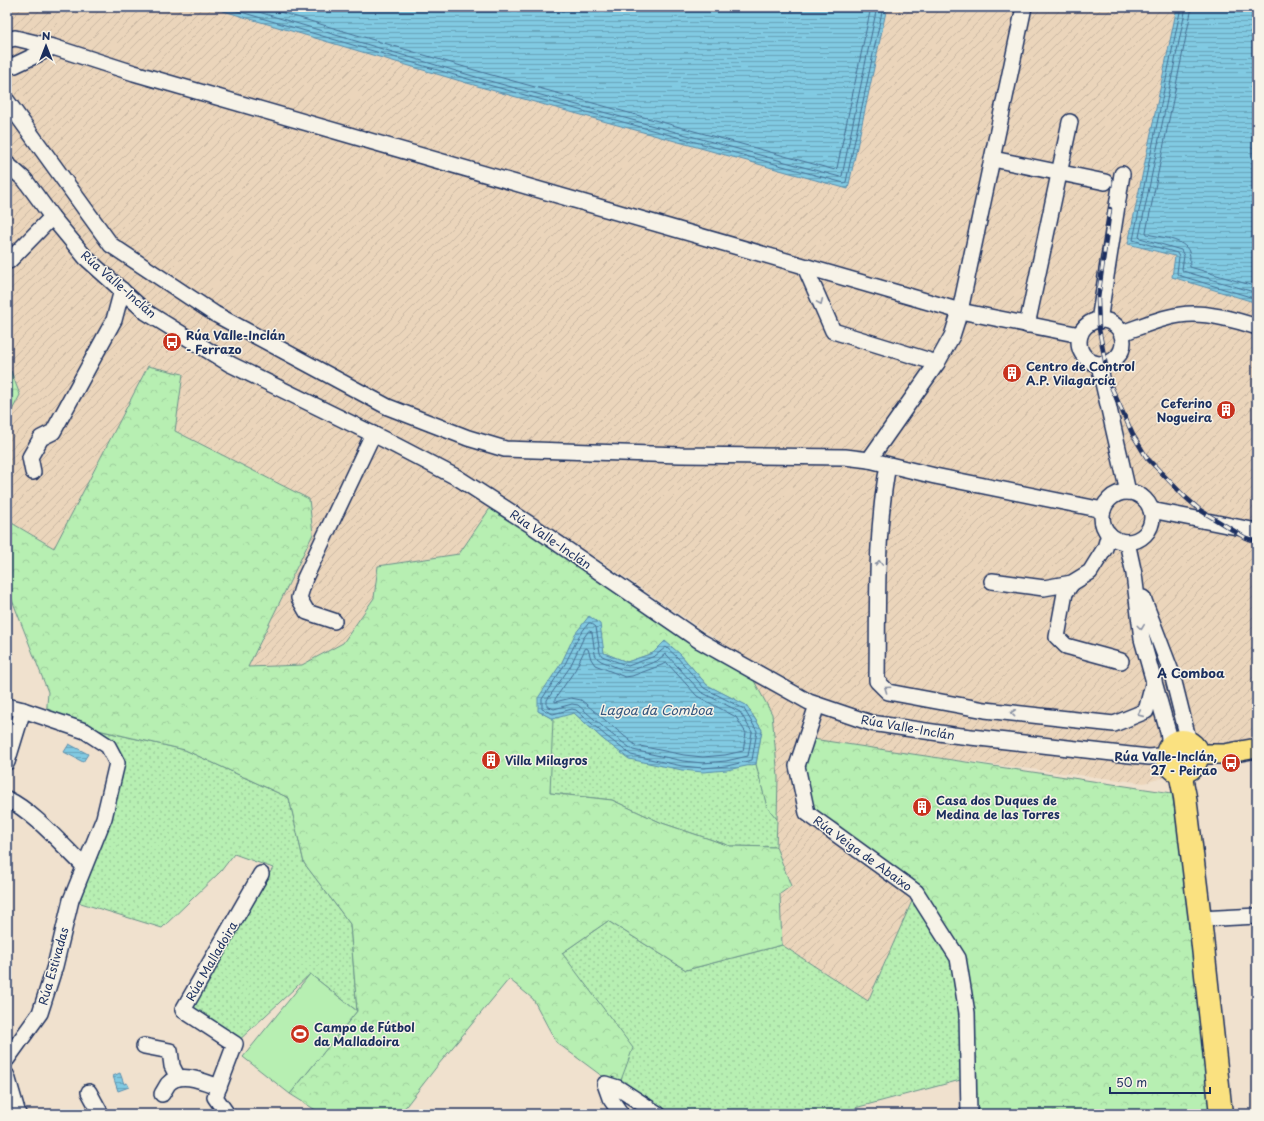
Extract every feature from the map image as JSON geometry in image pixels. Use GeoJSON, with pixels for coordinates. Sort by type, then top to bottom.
{"type":"FeatureCollection","features":[{"type":"Feature","properties":{"kind":"highway"},"geometry":{"type":"LineString","coordinates":[[1182,756],[1182,783],[1200,919],[1221,1114]]}},
{"type":"Feature","properties":{"kind":"main road","name":"Rúa Valle-Inclán"},"geometry":{"type":"LineString","coordinates":[[1182,756],[1224,754],[1257,748]]}},
{"type":"Feature","properties":{"kind":"street"},"geometry":{"type":"LineString","coordinates":[[869,460],[937,363],[952,336],[960,311],[1024,7]]}},
{"type":"Feature","properties":{"kind":"street"},"geometry":{"type":"LineString","coordinates":[[7,40],[15,38],[53,47],[134,73],[960,311],[1080,335]]}},
{"type":"Feature","properties":{"kind":"street"},"geometry":{"type":"LineString","coordinates":[[7,66],[15,65],[53,47]]}},
{"type":"Feature","properties":{"kind":"street"},"geometry":{"type":"LineString","coordinates":[[7,101],[111,245],[215,314],[388,407],[468,438],[505,449],[680,455],[845,457],[869,460],[935,476],[1104,510]]}},
{"type":"Feature","properties":{"kind":"street"},"geometry":{"type":"LineString","coordinates":[[1027,324],[1070,122]]}},
{"type":"Feature","properties":{"kind":"street"},"geometry":{"type":"LineString","coordinates":[[993,159],[1105,182]]}},
{"type":"Feature","properties":{"kind":"street","name":"Rúa Valle-Inclán"},"geometry":{"type":"LineString","coordinates":[[7,164],[25,180],[52,217],[86,258],[146,312],[230,364],[373,434],[458,478],[507,509],[700,641],[809,702],[871,723],[953,735],[1149,757],[1182,756]]}},
{"type":"Feature","properties":{"kind":"street"},"geometry":{"type":"LineString","coordinates":[[1099,320],[1122,174]]}},
{"type":"Feature","properties":{"kind":"street"},"geometry":{"type":"LineString","coordinates":[[7,261],[9,261],[52,217]]}},
{"type":"Feature","properties":{"kind":"street"},"geometry":{"type":"LineString","coordinates":[[805,266],[833,331],[937,363]]}},
{"type":"Feature","properties":{"kind":"street"},"geometry":{"type":"LineString","coordinates":[[33,472],[30,457],[41,438],[53,432],[114,320],[122,290]]}},
{"type":"Feature","properties":{"kind":"street"},"geometry":{"type":"LineString","coordinates":[[1122,333],[1163,319],[1193,314],[1227,318],[1257,326]]}},
{"type":"Feature","properties":{"kind":"street"},"geometry":{"type":"LineString","coordinates":[[1099,320],[1107,321],[1113,323],[1122,333],[1124,345],[1120,355],[1111,362],[1099,365],[1087,360],[1082,354],[1079,342],[1080,335],[1088,324],[1099,320]]}},
{"type":"Feature","properties":{"kind":"street"},"geometry":{"type":"LineString","coordinates":[[1099,365],[1128,492]]}},
{"type":"Feature","properties":{"kind":"street"},"geometry":{"type":"LineString","coordinates":[[334,621],[307,612],[299,598],[304,578],[373,434]]}},
{"type":"Feature","properties":{"kind":"street"},"geometry":{"type":"LineString","coordinates":[[888,465],[881,514],[878,583],[877,681],[888,692],[985,710],[1114,724],[1146,712],[1154,680]]}},
{"type":"Feature","properties":{"kind":"street"},"geometry":{"type":"LineString","coordinates":[[1128,492],[1136,493],[1148,502],[1151,510],[1151,525],[1142,537],[1135,541],[1127,542],[1114,538],[1109,534],[1103,523],[1104,510],[1110,499],[1115,495],[1128,492]]}},
{"type":"Feature","properties":{"kind":"street"},"geometry":{"type":"LineString","coordinates":[[1151,510],[1257,532]]}},
{"type":"Feature","properties":{"kind":"street"},"geometry":{"type":"LineString","coordinates":[[992,581],[1044,588],[1072,583],[1090,572],[1105,548],[1109,534]]}},
{"type":"Feature","properties":{"kind":"street"},"geometry":{"type":"LineString","coordinates":[[1127,542],[1134,574],[1142,639],[1168,732],[1182,756]]}},
{"type":"Feature","properties":{"kind":"street"},"geometry":{"type":"LineString","coordinates":[[1134,574],[1172,674],[1182,756]]}},
{"type":"Feature","properties":{"kind":"street"},"geometry":{"type":"LineString","coordinates":[[1072,583],[1065,593],[1057,637],[1066,646],[1121,661]]}},
{"type":"Feature","properties":{"kind":"street","name":"Rúa Veiga de Abaixo"},"geometry":{"type":"LineString","coordinates":[[817,705],[797,766],[807,813],[916,892],[958,958],[967,1013],[968,1114]]}},
{"type":"Feature","properties":{"kind":"street","name":"Rúa Estivadas"},"geometry":{"type":"LineString","coordinates":[[7,706],[85,731],[108,746],[117,763],[104,818],[71,900],[55,966],[40,1013],[7,1059]]}},
{"type":"Feature","properties":{"kind":"street"},"geometry":{"type":"LineString","coordinates":[[7,762],[23,710]]}},
{"type":"Feature","properties":{"kind":"street"},"geometry":{"type":"LineString","coordinates":[[7,799],[32,815],[84,866]]}},
{"type":"Feature","properties":{"kind":"street","name":"Rúa Malladoira"},"geometry":{"type":"LineString","coordinates":[[226,1114],[215,1097],[235,1044],[183,1010],[261,874]]}},
{"type":"Feature","properties":{"kind":"street"},"geometry":{"type":"LineString","coordinates":[[1200,919],[1257,916]]}},
{"type":"Feature","properties":{"kind":"street"},"geometry":{"type":"LineString","coordinates":[[144,1046],[170,1051],[172,1066],[178,1078]]}},
{"type":"Feature","properties":{"kind":"street"},"geometry":{"type":"LineString","coordinates":[[7,1076],[18,1114]]}},
{"type":"Feature","properties":{"kind":"street"},"geometry":{"type":"LineString","coordinates":[[162,1094],[169,1083],[178,1078],[187,1077],[219,1087]]}},
{"type":"Feature","properties":{"kind":"street"},"geometry":{"type":"LineString","coordinates":[[621,1114],[610,1098],[605,1084],[618,1088],[658,1114]]}},
{"type":"Feature","properties":{"kind":"street"},"geometry":{"type":"LineString","coordinates":[[89,1092],[101,1114]]}},
{"type":"Feature","properties":{"kind":"shaded area"},"geometry":{"type":"Polygon","coordinates":[[[7,7],[220,7],[848,189],[887,7],[1178,7],[1128,244],[1175,256],[1172,277],[1257,303],[1257,752],[1144,783],[876,750],[916,892],[868,1001],[782,945],[780,894],[791,886],[776,847],[778,777],[740,655],[604,563],[495,501],[459,554],[378,566],[374,598],[343,643],[302,665],[248,667],[313,534],[309,500],[174,430],[148,366],[55,548],[10,522],[8,418],[20,395],[11,371],[7,370],[7,7]]]}},
{"type":"Feature","properties":{"kind":"green space"},"geometry":{"type":"Polygon","coordinates":[[[148,366],[183,374],[175,431],[309,499],[313,534],[248,667],[302,665],[343,643],[374,598],[378,566],[459,554],[495,501],[680,627],[740,655],[772,714],[778,777],[777,819],[767,807],[756,764],[762,730],[747,706],[707,685],[680,654],[653,653],[627,662],[604,653],[576,634],[538,711],[553,719],[550,793],[612,800],[662,823],[730,846],[776,847],[791,886],[780,894],[782,945],[686,970],[608,921],[562,953],[633,1048],[618,1088],[556,1042],[533,999],[509,979],[438,1065],[400,1114],[322,1114],[290,1094],[357,1011],[350,924],[304,863],[289,798],[185,750],[46,718],[48,692],[7,587],[7,370],[11,371],[20,395],[8,418],[10,522],[54,548],[148,366]]]}},
{"type":"Feature","properties":{"kind":"green space"},"geometry":{"type":"Polygon","coordinates":[[[574,713],[604,740],[711,771],[756,764],[767,806],[777,819],[776,847],[730,846],[662,823],[612,800],[550,793],[546,715],[574,713]]]}},
{"type":"Feature","properties":{"kind":"green space"},"geometry":{"type":"Polygon","coordinates":[[[93,729],[185,750],[289,798],[304,863],[350,924],[357,1011],[310,974],[235,1044],[183,1010],[273,868],[234,854],[221,871],[162,928],[71,900],[112,786],[108,746],[93,729]]]}},
{"type":"Feature","properties":{"kind":"green space"},"geometry":{"type":"Polygon","coordinates":[[[806,738],[1172,793],[1221,1112],[1219,1114],[968,1114],[958,958],[900,880],[807,813],[797,766],[806,738]]]}},
{"type":"Feature","properties":{"kind":"green space"},"geometry":{"type":"Polygon","coordinates":[[[916,892],[958,958],[968,1078],[855,1108],[855,1114],[654,1114],[618,1088],[562,953],[608,921],[686,970],[782,945],[868,1001],[916,892]]]}},
{"type":"Feature","properties":{"kind":"green space","name":"Campo de Fútbol da Malladoira"},"geometry":{"type":"Polygon","coordinates":[[[310,974],[357,1011],[290,1094],[243,1057],[310,974]]]}},
{"type":"Feature","properties":{"kind":"water"},"geometry":{"type":"Polygon","coordinates":[[[210,7],[887,7],[848,189],[484,88],[210,7]]]}},
{"type":"Feature","properties":{"kind":"water"},"geometry":{"type":"Polygon","coordinates":[[[1177,7],[1257,7],[1257,303],[1172,277],[1175,256],[1128,244],[1177,7]]]}},
{"type":"Feature","properties":{"kind":"water","name":"Lagoa da Comboa"},"geometry":{"type":"Polygon","coordinates":[[[589,616],[600,624],[604,653],[627,662],[653,653],[665,641],[680,654],[707,685],[746,705],[762,730],[756,764],[727,770],[703,772],[682,770],[629,759],[604,740],[574,713],[553,719],[538,711],[538,698],[562,662],[575,634],[589,616]]]}},
{"type":"Feature","properties":{"kind":"water"},"geometry":{"type":"Polygon","coordinates":[[[69,744],[88,754],[83,762],[64,752],[69,744]]]}},
{"type":"Feature","properties":{"kind":"water"},"geometry":{"type":"Polygon","coordinates":[[[120,1073],[124,1084],[127,1083],[129,1087],[118,1091],[113,1076],[120,1073]]]}},
{"type":"Feature","properties":{"kind":"railway"},"geometry":{"type":"LineString","coordinates":[[1110,209],[1098,299],[1099,329],[1109,382],[1133,435],[1147,458],[1184,496],[1200,510],[1244,537],[1257,542]]}},
{"type":"Feature","properties":{"kind":"place","name":"Rúa Valle-Inclán - Ferrazo"},"geometry":{"type":"Point","coordinates":[172,342]}},
{"type":"Feature","properties":{"kind":"place","name":"Centro de Control A.P. Vilagarcía"},"geometry":{"type":"Point","coordinates":[1012,373]}},
{"type":"Feature","properties":{"kind":"place","name":"Ceferino Nogueira"},"geometry":{"type":"Point","coordinates":[1226,410]}},
{"type":"Feature","properties":{"kind":"place","name":"Villa Milagros"},"geometry":{"type":"Point","coordinates":[491,760]}},
{"type":"Feature","properties":{"kind":"place","name":"Rúa Valle-Inclán, 27 - Peirao"},"geometry":{"type":"Point","coordinates":[1231,763]}},
{"type":"Feature","properties":{"kind":"place","name":"Casa dos Duques de Medina de las Torres"},"geometry":{"type":"Point","coordinates":[922,807]}},
{"type":"Feature","properties":{"kind":"place","name":"Campo de Fútbol da Malladoira"},"geometry":{"type":"Point","coordinates":[300,1034]}},
{"type":"Feature","properties":{"kind":"district","name":"A Comboa"},"geometry":{"type":"Point","coordinates":[1191,672]}}]}
